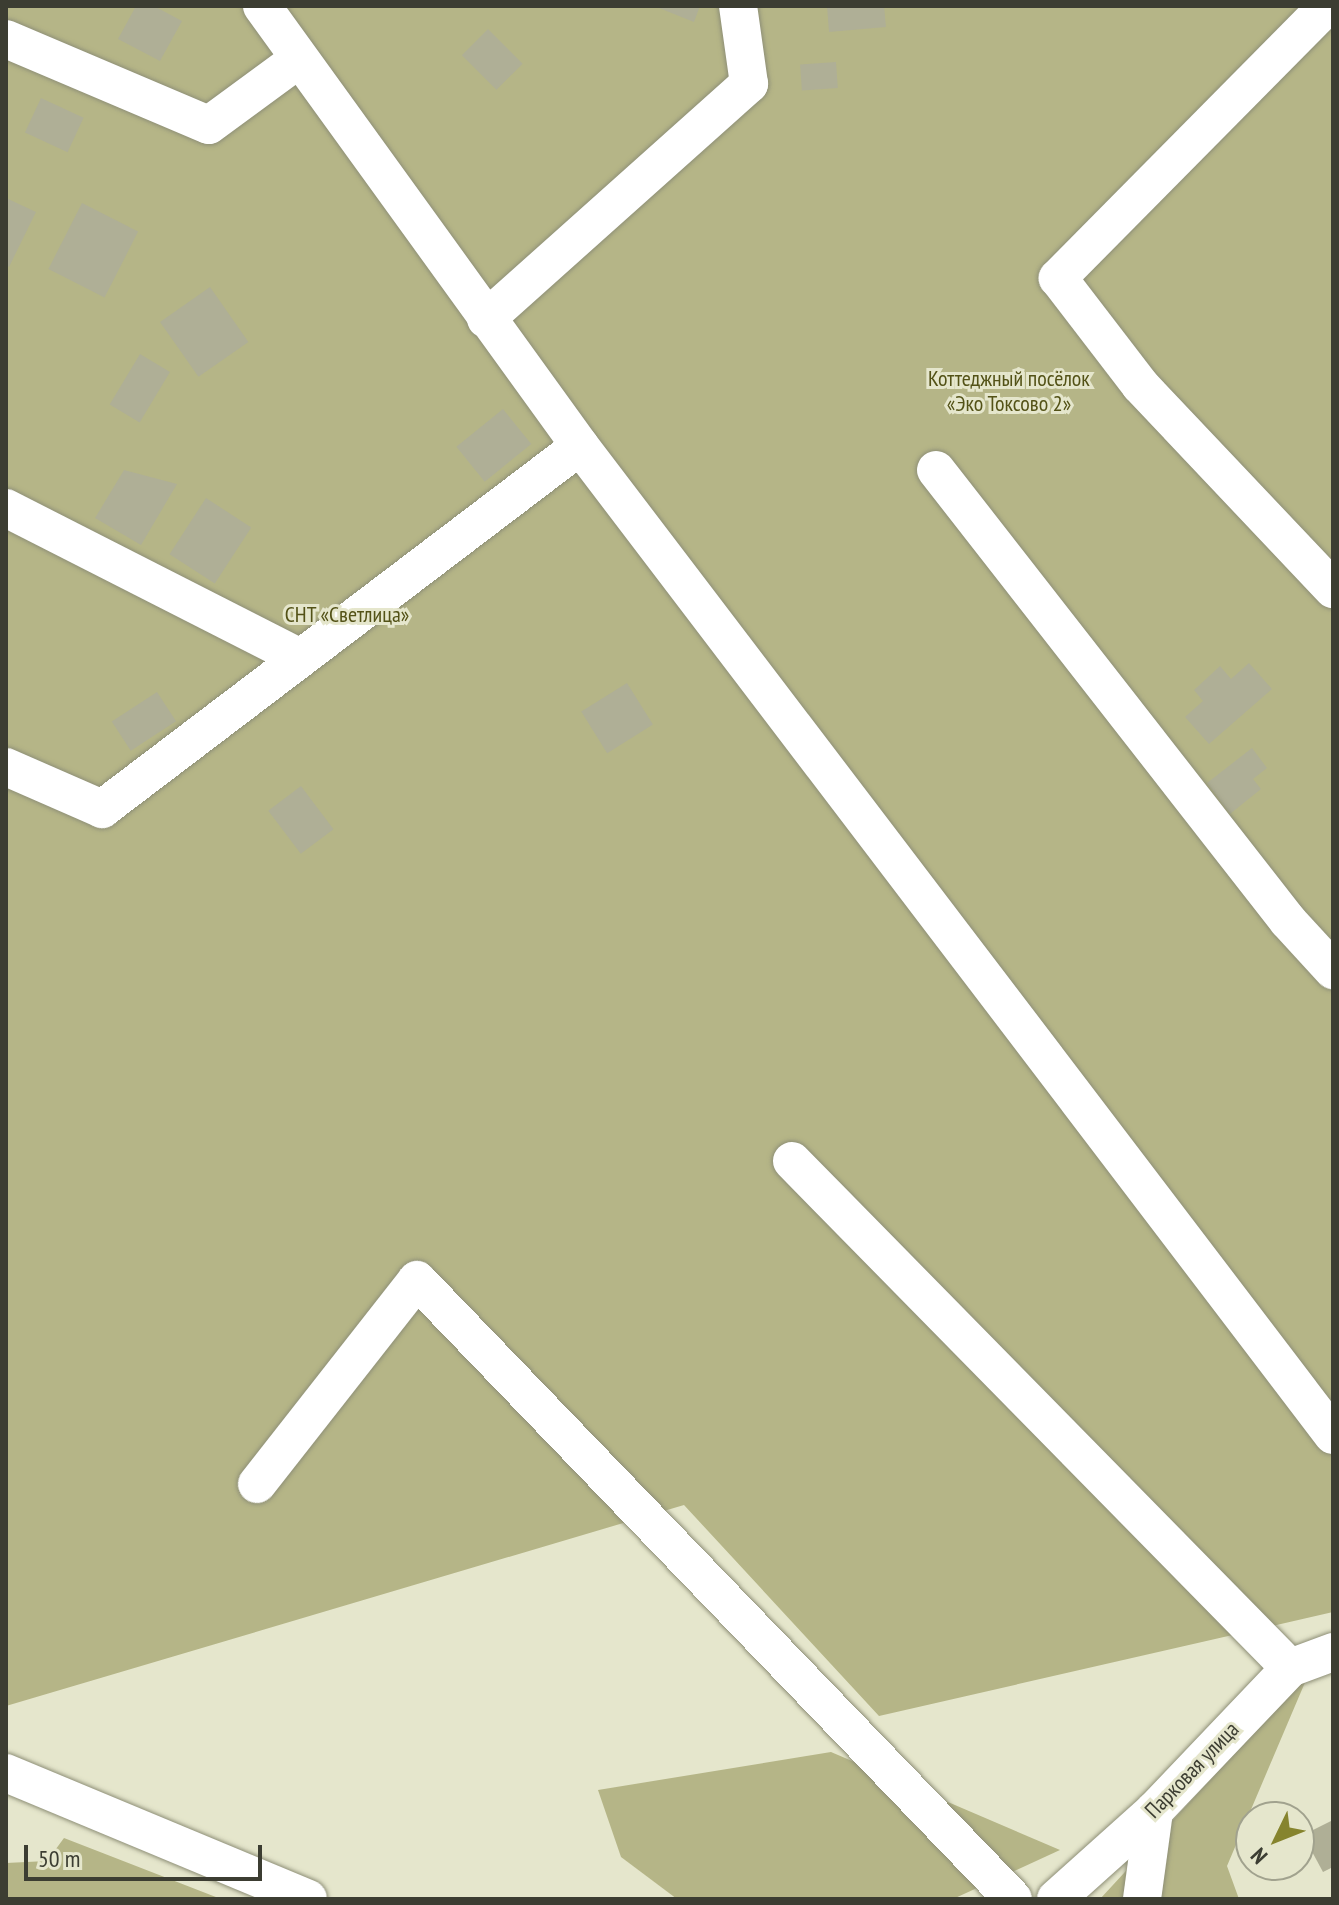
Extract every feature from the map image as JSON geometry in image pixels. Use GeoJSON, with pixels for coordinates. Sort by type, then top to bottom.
{"type":"FeatureCollection","features":[{"type":"Feature","properties":{"kind":"street"},"geometry":{"type":"LineString","coordinates":[[262,6],[580,446],[1333,1435]]}},
{"type":"Feature","properties":{"kind":"street"},"geometry":{"type":"LineString","coordinates":[[486,319],[749,84],[738,6]]}},
{"type":"Feature","properties":{"kind":"street"},"geometry":{"type":"LineString","coordinates":[[1327,6],[1058,278],[1140,385],[1333,589]]}},
{"type":"Feature","properties":{"kind":"street"},"geometry":{"type":"LineString","coordinates":[[6,39],[209,125],[299,59]]}},
{"type":"Feature","properties":{"kind":"street"},"geometry":{"type":"LineString","coordinates":[[6,767],[102,809],[580,446]]}},
{"type":"Feature","properties":{"kind":"street"},"geometry":{"type":"LineString","coordinates":[[936,470],[1288,921],[1333,970]]}},
{"type":"Feature","properties":{"kind":"street"},"geometry":{"type":"LineString","coordinates":[[6,508],[300,658]]}},
{"type":"Feature","properties":{"kind":"street"},"geometry":{"type":"LineString","coordinates":[[792,1161],[1290,1668]]}},
{"type":"Feature","properties":{"kind":"street"},"geometry":{"type":"LineString","coordinates":[[257,1484],[417,1280],[1013,1899]]}},
{"type":"Feature","properties":{"kind":"street","name":"Парковая улица"},"geometry":{"type":"LineString","coordinates":[[1056,1899],[1154,1811],[1290,1668],[1333,1652]]}},
{"type":"Feature","properties":{"kind":"street"},"geometry":{"type":"LineString","coordinates":[[6,1773],[308,1899]]}},
{"type":"Feature","properties":{"kind":"street"},"geometry":{"type":"LineString","coordinates":[[1142,1899],[1154,1811]]}},
{"type":"Feature","properties":{"kind":"green space"},"geometry":{"type":"Polygon","coordinates":[[[6,6],[1333,6],[1333,1612],[879,1716],[684,1505],[6,1706],[6,6]]]}},
{"type":"Feature","properties":{"kind":"green space"},"geometry":{"type":"Polygon","coordinates":[[[1309,1673],[1255,1801],[1235,1801],[1235,1847],[1227,1866],[1239,1899],[1100,1899],[1309,1673]]]}},
{"type":"Feature","properties":{"kind":"green space"},"geometry":{"type":"Polygon","coordinates":[[[831,1752],[1060,1850],[953,1899],[677,1899],[621,1857],[598,1790],[831,1752]]]}},
{"type":"Feature","properties":{"kind":"green space"},"geometry":{"type":"Polygon","coordinates":[[[64,1838],[221,1899],[6,1899],[6,1863],[47,1861],[64,1838]]]}},
{"type":"Feature","properties":{"kind":"building"},"geometry":{"type":"Polygon","coordinates":[[[136,6],[154,6],[182,21],[160,61],[118,39],[136,6]]]}},
{"type":"Feature","properties":{"kind":"building"},"geometry":{"type":"Polygon","coordinates":[[[654,6],[700,6],[694,22],[654,6]]]}},
{"type":"Feature","properties":{"kind":"building"},"geometry":{"type":"Polygon","coordinates":[[[827,6],[884,6],[886,27],[829,32],[827,6]]]}},
{"type":"Feature","properties":{"kind":"building"},"geometry":{"type":"Polygon","coordinates":[[[488,29],[523,64],[496,90],[462,55],[488,29]]]}},
{"type":"Feature","properties":{"kind":"building"},"geometry":{"type":"Polygon","coordinates":[[[836,62],[838,88],[802,90],[800,65],[836,62]]]}},
{"type":"Feature","properties":{"kind":"building"},"geometry":{"type":"Polygon","coordinates":[[[41,98],[84,118],[68,152],[25,132],[41,98]]]}},
{"type":"Feature","properties":{"kind":"building"},"geometry":{"type":"Polygon","coordinates":[[[6,198],[36,212],[9,267],[6,265],[6,198]]]}},
{"type":"Feature","properties":{"kind":"building"},"geometry":{"type":"Polygon","coordinates":[[[82,203],[138,232],[105,298],[48,269],[82,203]]]}},
{"type":"Feature","properties":{"kind":"building"},"geometry":{"type":"Polygon","coordinates":[[[210,287],[248,342],[198,377],[160,322],[210,287]]]}},
{"type":"Feature","properties":{"kind":"building"},"geometry":{"type":"Polygon","coordinates":[[[140,354],[170,372],[140,423],[110,405],[140,354]]]}},
{"type":"Feature","properties":{"kind":"building"},"geometry":{"type":"Polygon","coordinates":[[[503,409],[531,444],[485,482],[456,447],[503,409]]]}},
{"type":"Feature","properties":{"kind":"building"},"geometry":{"type":"Polygon","coordinates":[[[124,470],[177,484],[141,545],[95,518],[124,470]]]}},
{"type":"Feature","properties":{"kind":"building"},"geometry":{"type":"Polygon","coordinates":[[[206,498],[251,527],[215,584],[170,554],[206,498]]]}},
{"type":"Feature","properties":{"kind":"building"},"geometry":{"type":"Polygon","coordinates":[[[1249,663],[1272,689],[1209,744],[1185,717],[1203,701],[1194,690],[1220,666],[1231,679],[1249,663]]]}},
{"type":"Feature","properties":{"kind":"building"},"geometry":{"type":"Polygon","coordinates":[[[627,683],[653,725],[607,753],[581,712],[627,683]]]}},
{"type":"Feature","properties":{"kind":"building"},"geometry":{"type":"Polygon","coordinates":[[[157,692],[176,721],[131,751],[112,721],[157,692]]]}},
{"type":"Feature","properties":{"kind":"building"},"geometry":{"type":"Polygon","coordinates":[[[1252,748],[1267,768],[1253,779],[1261,789],[1230,814],[1207,783],[1252,748]]]}},
{"type":"Feature","properties":{"kind":"building"},"geometry":{"type":"Polygon","coordinates":[[[301,786],[333,829],[301,854],[268,811],[301,786]]]}},
{"type":"Feature","properties":{"kind":"building"},"geometry":{"type":"Polygon","coordinates":[[[1333,1820],[1333,1867],[1323,1872],[1315,1857],[1315,1829],[1333,1820]]]}},
{"type":"Feature","properties":{"kind":"park label","name":"Коттеджный посёлок «Эко Токсово 2»"},"geometry":{"type":"Point","coordinates":[1009,390]}},
{"type":"Feature","properties":{"kind":"park label","name":"СНТ «Светлица»"},"geometry":{"type":"Point","coordinates":[347,615]}}]}
